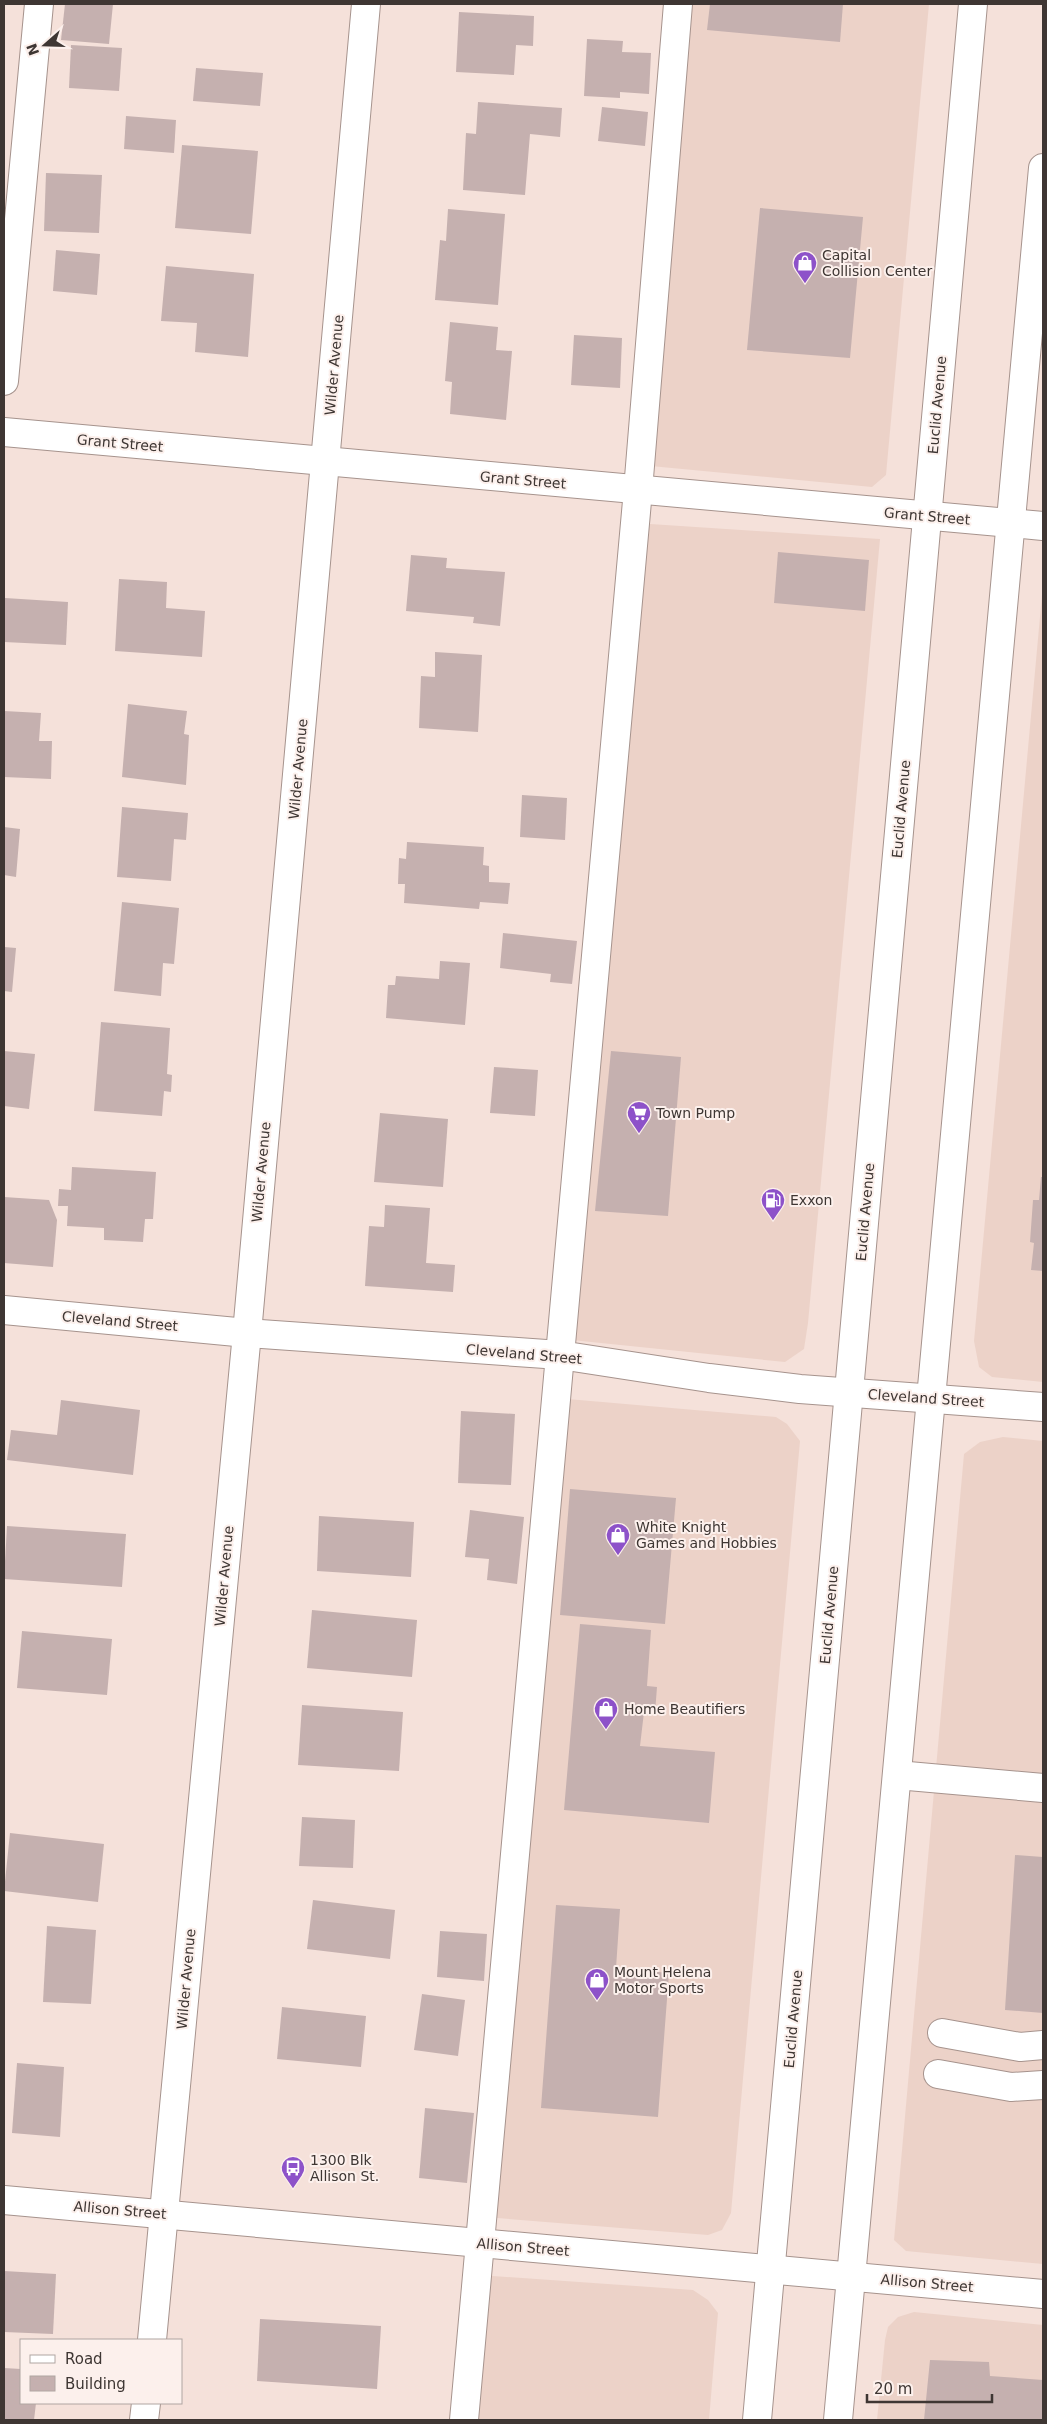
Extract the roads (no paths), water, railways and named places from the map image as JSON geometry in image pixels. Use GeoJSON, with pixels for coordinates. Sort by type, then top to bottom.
{"type":"FeatureCollection","features":[{"type":"Feature","properties":{"kind":"main road"},"geometry":{"type":"LineString","coordinates":[[4,380],[39,4]]}},
{"type":"Feature","properties":{"kind":"main road","name":"Wilder Avenue"},"geometry":{"type":"LineString","coordinates":[[152,2339],[247,1333],[366,4]]}},
{"type":"Feature","properties":{"kind":"main road"},"geometry":{"type":"LineString","coordinates":[[464,2420],[482,2243],[638,490],[678,4]]}},
{"type":"Feature","properties":{"kind":"main road","name":"Euclid Avenue"},"geometry":{"type":"LineString","coordinates":[[757,2420],[973,4]]}},
{"type":"Feature","properties":{"kind":"main road"},"geometry":{"type":"LineString","coordinates":[[838,2420],[1043,168]]}},
{"type":"Feature","properties":{"kind":"main road","name":"Grant Street"},"geometry":{"type":"LineString","coordinates":[[4,432],[1043,526]]}},
{"type":"Feature","properties":{"kind":"main road","name":"Cleveland Street"},"geometry":{"type":"LineString","coordinates":[[4,1310],[247,1333],[560,1355],[709,1378],[849,1392],[1043,1406]]}},
{"type":"Feature","properties":{"kind":"main road"},"geometry":{"type":"LineString","coordinates":[[896,1775],[1043,1788]]}},
{"type":"Feature","properties":{"kind":"main road"},"geometry":{"type":"LineString","coordinates":[[942,2033],[1020,2047],[1043,2045]]}},
{"type":"Feature","properties":{"kind":"main road"},"geometry":{"type":"LineString","coordinates":[[938,2074],[1011,2087],[1043,2085]]}},
{"type":"Feature","properties":{"kind":"main road","name":"Allison Street"},"geometry":{"type":"LineString","coordinates":[[4,2200],[1043,2294]]}},
{"type":"Feature","properties":{"kind":"main road"},"geometry":{"type":"LineString","coordinates":[[144,2420],[146,2404]]}},
{"type":"Feature","properties":{"kind":"place","name":"Capital Collision Center"},"geometry":{"type":"Point","coordinates":[805,284]}},
{"type":"Feature","properties":{"kind":"place","name":"Town Pump"},"geometry":{"type":"Point","coordinates":[639,1134]}},
{"type":"Feature","properties":{"kind":"place","name":"Exxon"},"geometry":{"type":"Point","coordinates":[773,1221]}},
{"type":"Feature","properties":{"kind":"place","name":"White Knight Games and Hobbies"},"geometry":{"type":"Point","coordinates":[618,1556]}},
{"type":"Feature","properties":{"kind":"place","name":"Home Beautifiers"},"geometry":{"type":"Point","coordinates":[606,1730]}},
{"type":"Feature","properties":{"kind":"place","name":"Mount Helena Motor Sports"},"geometry":{"type":"Point","coordinates":[597,2001]}},
{"type":"Feature","properties":{"kind":"place","name":"1300 Blk Allison St."},"geometry":{"type":"Point","coordinates":[293,2189]}}]}
